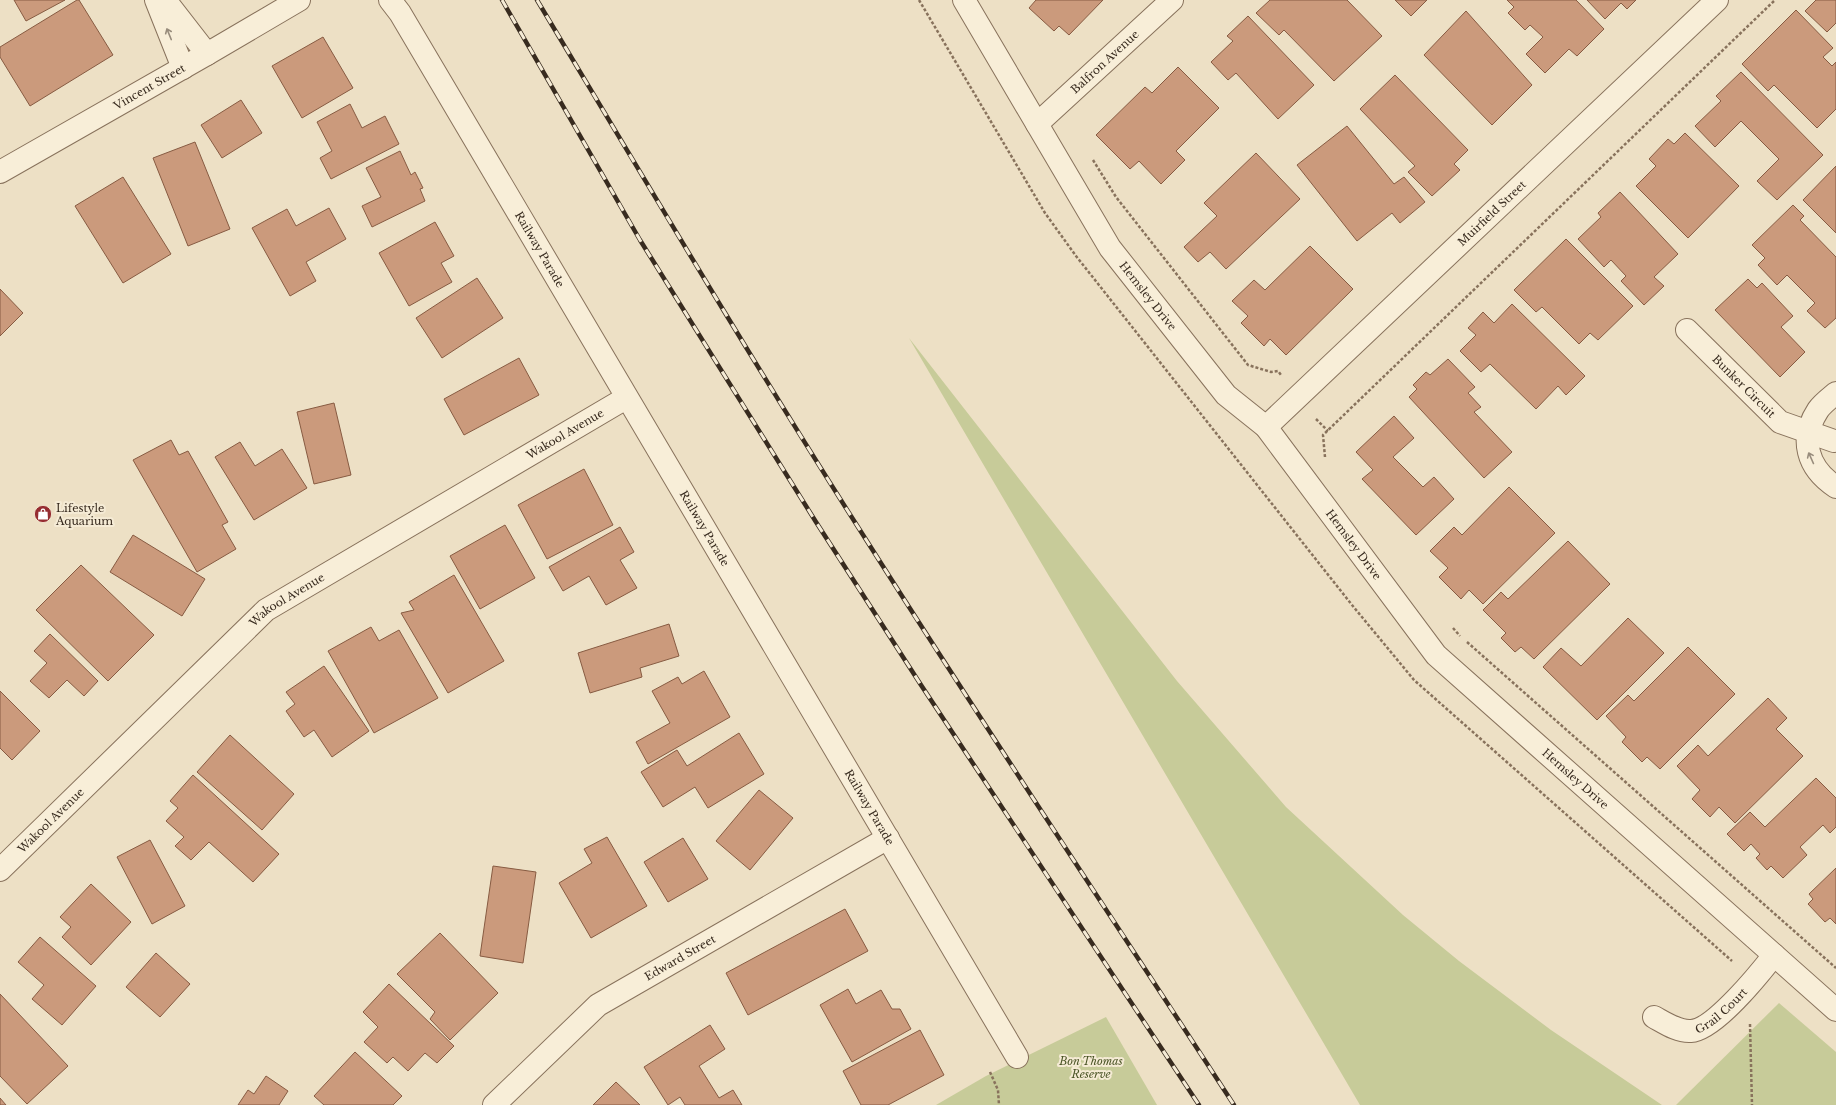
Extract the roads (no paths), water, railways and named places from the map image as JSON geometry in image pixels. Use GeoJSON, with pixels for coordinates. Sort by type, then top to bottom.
{"type":"FeatureCollection","features":[{"type":"Feature","properties":{"kind":"street"},"geometry":{"type":"LineString","coordinates":[[156,0],[183,68]]}},
{"type":"Feature","properties":{"kind":"street"},"geometry":{"type":"LineString","coordinates":[[165,0],[208,54]]}},
{"type":"Feature","properties":{"kind":"street","name":"Vincent Street"},"geometry":{"type":"LineString","coordinates":[[0,172],[208,54],[299,0]]}},
{"type":"Feature","properties":{"kind":"street","name":"Railway Parade"},"geometry":{"type":"LineString","coordinates":[[390,0],[400,13],[1017,1058]]}},
{"type":"Feature","properties":{"kind":"street","name":"Hemsley Drive"},"geometry":{"type":"LineString","coordinates":[[964,0],[1110,248],[1226,395],[1266,427],[1436,655],[1836,1010]]}},
{"type":"Feature","properties":{"kind":"street","name":"Balfron Avenue"},"geometry":{"type":"LineString","coordinates":[[1037,124],[1172,0]]}},
{"type":"Feature","properties":{"kind":"street","name":"Muirfield Street"},"geometry":{"type":"LineString","coordinates":[[1266,427],[1717,0]]}},
{"type":"Feature","properties":{"kind":"street","name":"Bunker Circuit"},"geometry":{"type":"LineString","coordinates":[[1687,330],[1780,422],[1835,442]]}},
{"type":"Feature","properties":{"kind":"street"},"geometry":{"type":"LineString","coordinates":[[1836,393],[1818,409],[1807,431],[1807,450],[1815,467],[1836,487]]}},
{"type":"Feature","properties":{"kind":"street","name":"Wakool Avenue"},"geometry":{"type":"LineString","coordinates":[[0,870],[266,610],[626,398]]}},
{"type":"Feature","properties":{"kind":"street","name":"Edward Street"},"geometry":{"type":"LineString","coordinates":[[494,1105],[598,1005],[888,838]]}},
{"type":"Feature","properties":{"kind":"street","name":"Grail Court"},"geometry":{"type":"LineString","coordinates":[[1654,1017],[1682,1030],[1691,1032],[1701,1028],[1710,1022],[1754,980],[1774,955]]}},
{"type":"Feature","properties":{"kind":"railway"},"geometry":{"type":"LineString","coordinates":[[502,0],[640,240],[816,522],[921,685],[1199,1105]]}},
{"type":"Feature","properties":{"kind":"railway"},"geometry":{"type":"LineString","coordinates":[[537,0],[781,405],[956,681],[1234,1105]]}},
{"type":"Feature","properties":{"kind":"place","name":"Lifestyle Aquarium"},"geometry":{"type":"Point","coordinates":[43,514]}},
{"type":"Feature","properties":{"kind":"park label","name":"Bon Thomas Reserve"},"geometry":{"type":"Point","coordinates":[1091,1067]}}]}
